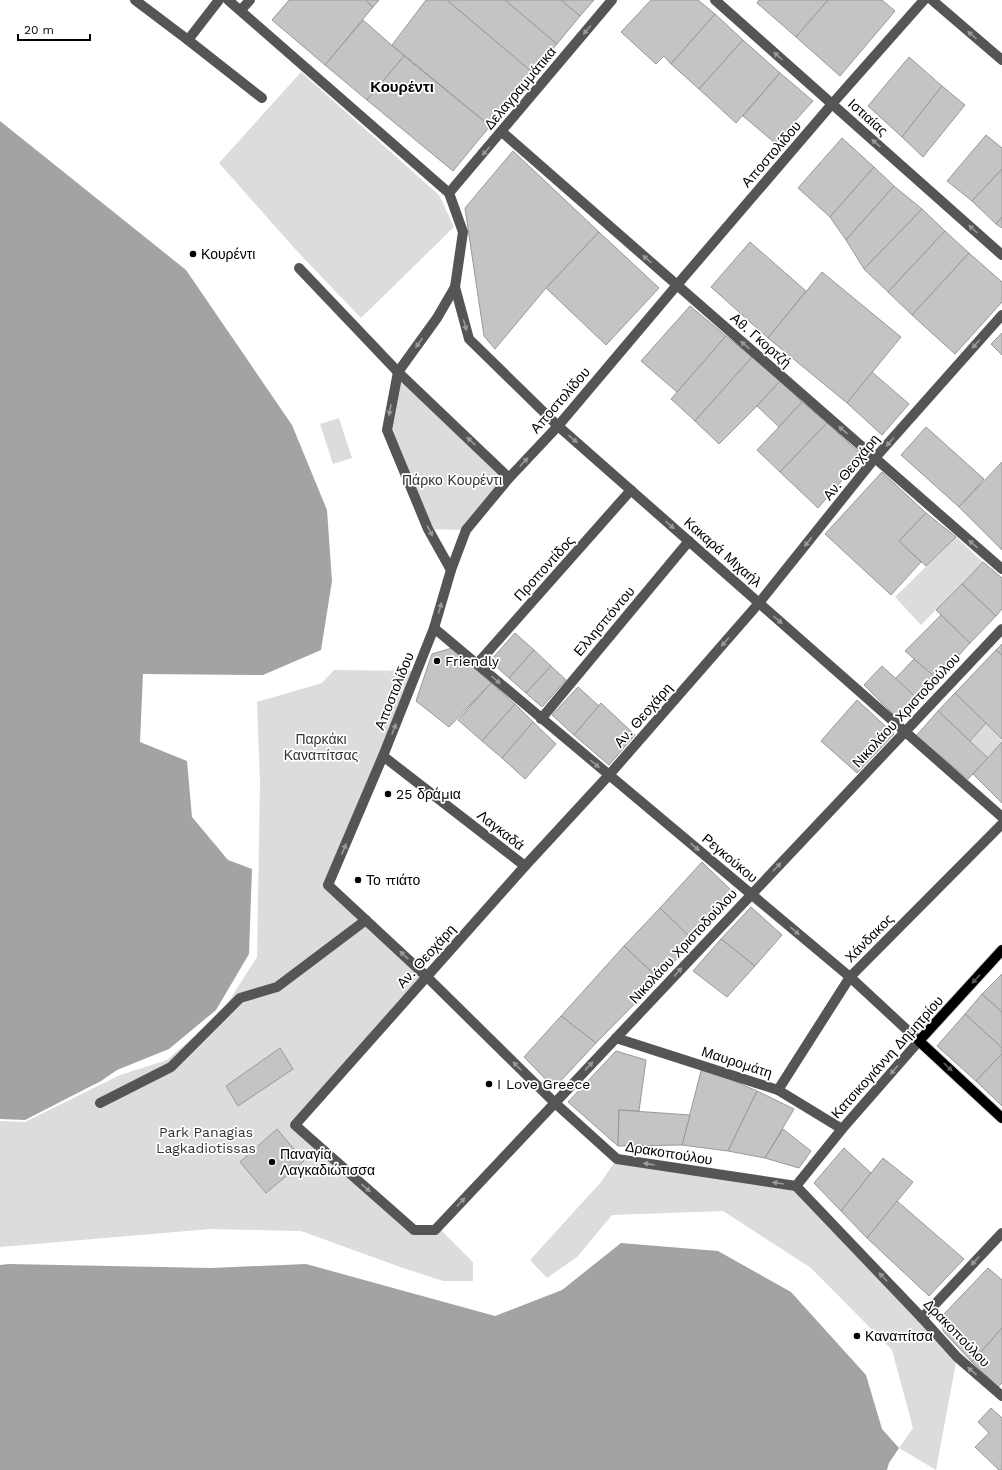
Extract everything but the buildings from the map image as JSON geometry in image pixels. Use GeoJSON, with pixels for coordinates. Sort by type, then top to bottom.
{"type":"FeatureCollection","features":[{"type":"Feature","properties":{"kind":"main road","name":"Κατσικογιάννη Δημητρίου"},"geometry":{"type":"LineString","coordinates":[[919,1041],[1002,950]]}},
{"type":"Feature","properties":{"kind":"main road","name":"Ρεγκούκου"},"geometry":{"type":"LineString","coordinates":[[919,1041],[1002,1118]]}},
{"type":"Feature","properties":{"kind":"street"},"geometry":{"type":"LineString","coordinates":[[135,0],[262,98]]}},
{"type":"Feature","properties":{"kind":"street"},"geometry":{"type":"LineString","coordinates":[[188,40],[219,0]]}},
{"type":"Feature","properties":{"kind":"street"},"geometry":{"type":"LineString","coordinates":[[228,0],[450,193],[463,232],[455,287],[437,318],[398,372],[387,430],[428,529],[451,570]]}},
{"type":"Feature","properties":{"kind":"street"},"geometry":{"type":"LineString","coordinates":[[241,10],[250,0]]}},
{"type":"Feature","properties":{"kind":"street","name":"Δελαγραμμάτικα"},"geometry":{"type":"LineString","coordinates":[[450,193],[612,0]]}},
{"type":"Feature","properties":{"kind":"street","name":"Ιστιαίας"},"geometry":{"type":"LineString","coordinates":[[714,0],[1002,255]]}},
{"type":"Feature","properties":{"kind":"street","name":"Αποστολίδου"},"geometry":{"type":"LineString","coordinates":[[328,885],[384,756],[434,628],[451,570],[466,530],[509,478],[558,426],[832,104],[924,0]]}},
{"type":"Feature","properties":{"kind":"street"},"geometry":{"type":"LineString","coordinates":[[932,0],[1002,60]]}},
{"type":"Feature","properties":{"kind":"street","name":"Αθ. Γκορτζή"},"geometry":{"type":"LineString","coordinates":[[502,132],[1002,569]]}},
{"type":"Feature","properties":{"kind":"street"},"geometry":{"type":"LineString","coordinates":[[299,268],[398,372],[509,478]]}},
{"type":"Feature","properties":{"kind":"street","name":"Κακαρά Μιχαήλ"},"geometry":{"type":"LineString","coordinates":[[455,287],[469,338],[558,426],[1002,817]]}},
{"type":"Feature","properties":{"kind":"street","name":"Αν. Θεοχάρη"},"geometry":{"type":"LineString","coordinates":[[414,1230],[295,1125],[426,976],[609,775],[759,604],[875,458],[1002,315]]}},
{"type":"Feature","properties":{"kind":"street","name":"Προποντίδος"},"geometry":{"type":"LineString","coordinates":[[477,664],[632,490]]}},
{"type":"Feature","properties":{"kind":"street","name":"Ελλησπόντου"},"geometry":{"type":"LineString","coordinates":[[541,719],[689,541]]}},
{"type":"Feature","properties":{"kind":"street","name":"Ρεγκούκου"},"geometry":{"type":"LineString","coordinates":[[434,628],[850,977],[919,1041]]}},
{"type":"Feature","properties":{"kind":"street","name":"Νικολάου Χριστοδούλου"},"geometry":{"type":"LineString","coordinates":[[414,1230],[435,1230],[1002,629]]}},
{"type":"Feature","properties":{"kind":"street","name":"Λαγκαδά"},"geometry":{"type":"LineString","coordinates":[[384,756],[525,866]]}},
{"type":"Feature","properties":{"kind":"street","name":"Χάνδακος"},"geometry":{"type":"LineString","coordinates":[[778,1090],[850,977],[1002,824]]}},
{"type":"Feature","properties":{"kind":"street","name":"Δρακοπούλου"},"geometry":{"type":"LineString","coordinates":[[328,885],[426,976],[555,1103],[617,1159],[796,1186],[922,1318],[957,1357],[1002,1396]]}},
{"type":"Feature","properties":{"kind":"street"},"geometry":{"type":"LineString","coordinates":[[100,1102],[171,1067],[240,998],[277,987],[366,920]]}},
{"type":"Feature","properties":{"kind":"street","name":"Μαυρομάτη"},"geometry":{"type":"LineString","coordinates":[[616,1038],[778,1090],[842,1129]]}},
{"type":"Feature","properties":{"kind":"street","name":"Κατσικογιάννη Δημητρίου"},"geometry":{"type":"LineString","coordinates":[[796,1186],[842,1129],[919,1041]]}},
{"type":"Feature","properties":{"kind":"street"},"geometry":{"type":"LineString","coordinates":[[922,1318],[1002,1233]]}},
{"type":"Feature","properties":{"kind":"green space"},"geometry":{"type":"Polygon","coordinates":[[[301,72],[439,195],[454,227],[361,318],[295,249],[219,163],[301,72]]]}},
{"type":"Feature","properties":{"kind":"green space","name":"Πάρκο Κουρέντι"},"geometry":{"type":"Polygon","coordinates":[[[398,372],[509,478],[466,530],[428,529],[387,430],[398,372]]]}},
{"type":"Feature","properties":{"kind":"green space"},"geometry":{"type":"Polygon","coordinates":[[[339,418],[352,458],[333,464],[320,424],[339,418]]]}},
{"type":"Feature","properties":{"kind":"green space"},"geometry":{"type":"Polygon","coordinates":[[[956,537],[983,562],[921,625],[895,597],[956,537]]]}},
{"type":"Feature","properties":{"kind":"green space","name":"Park Panagias Lagkadiotissas"},"geometry":{"type":"Polygon","coordinates":[[[334,670],[417,671],[328,885],[426,976],[295,1125],[414,1230],[442,1231],[473,1262],[473,1281],[443,1281],[301,1231],[210,1229],[0,1247],[0,1121],[25,1122],[120,1075],[167,1060],[222,1012],[257,957],[260,782],[257,702],[322,683],[334,670]]]}},
{"type":"Feature","properties":{"kind":"green space"},"geometry":{"type":"Polygon","coordinates":[[[986,723],[1002,739],[1002,742],[988,758],[970,741],[986,723]]]}},
{"type":"Feature","properties":{"kind":"green space"},"geometry":{"type":"Polygon","coordinates":[[[617,1159],[796,1186],[957,1357],[936,1470],[899,1448],[913,1428],[892,1350],[811,1268],[723,1211],[612,1215],[577,1257],[547,1278],[530,1260],[601,1182],[617,1159]]]}},
{"type":"Feature","properties":{"kind":"shaded area"},"geometry":{"type":"Polygon","coordinates":[[[0,121],[186,270],[292,425],[327,510],[332,581],[321,650],[263,675],[143,674],[140,742],[187,761],[192,817],[228,860],[252,869],[249,954],[216,1010],[169,1049],[117,1070],[101,1081],[25,1120],[0,1119],[0,121]]]}},
{"type":"Feature","properties":{"kind":"shaded area"},"geometry":{"type":"Polygon","coordinates":[[[621,1243],[718,1251],[791,1292],[866,1375],[882,1429],[899,1448],[889,1463],[887,1470],[0,1470],[0,1265],[211,1268],[306,1264],[495,1316],[562,1290],[621,1243]]]}},
{"type":"Feature","properties":{"kind":"place","name":"Κουρέντι"},"geometry":{"type":"Point","coordinates":[193,254]}},
{"type":"Feature","properties":{"kind":"place","name":"Friendly"},"geometry":{"type":"Point","coordinates":[437,661]}},
{"type":"Feature","properties":{"kind":"place","name":"25 δράμια"},"geometry":{"type":"Point","coordinates":[388,794]}},
{"type":"Feature","properties":{"kind":"place","name":"Το πιάτο"},"geometry":{"type":"Point","coordinates":[358,880]}},
{"type":"Feature","properties":{"kind":"place","name":"I Love Greece"},"geometry":{"type":"Point","coordinates":[489,1084]}},
{"type":"Feature","properties":{"kind":"place","name":"Παναγία Λαγκαδιώτισσα"},"geometry":{"type":"Point","coordinates":[272,1162]}},
{"type":"Feature","properties":{"kind":"place","name":"Καναπίτσα"},"geometry":{"type":"Point","coordinates":[857,1336]}},
{"type":"Feature","properties":{"kind":"district","name":"Κουρέντι"},"geometry":{"type":"Point","coordinates":[402,87]}},
{"type":"Feature","properties":{"kind":"park label","name":"Παρκάκι Καναπίτσας"},"geometry":{"type":"Point","coordinates":[321,748]}}]}
